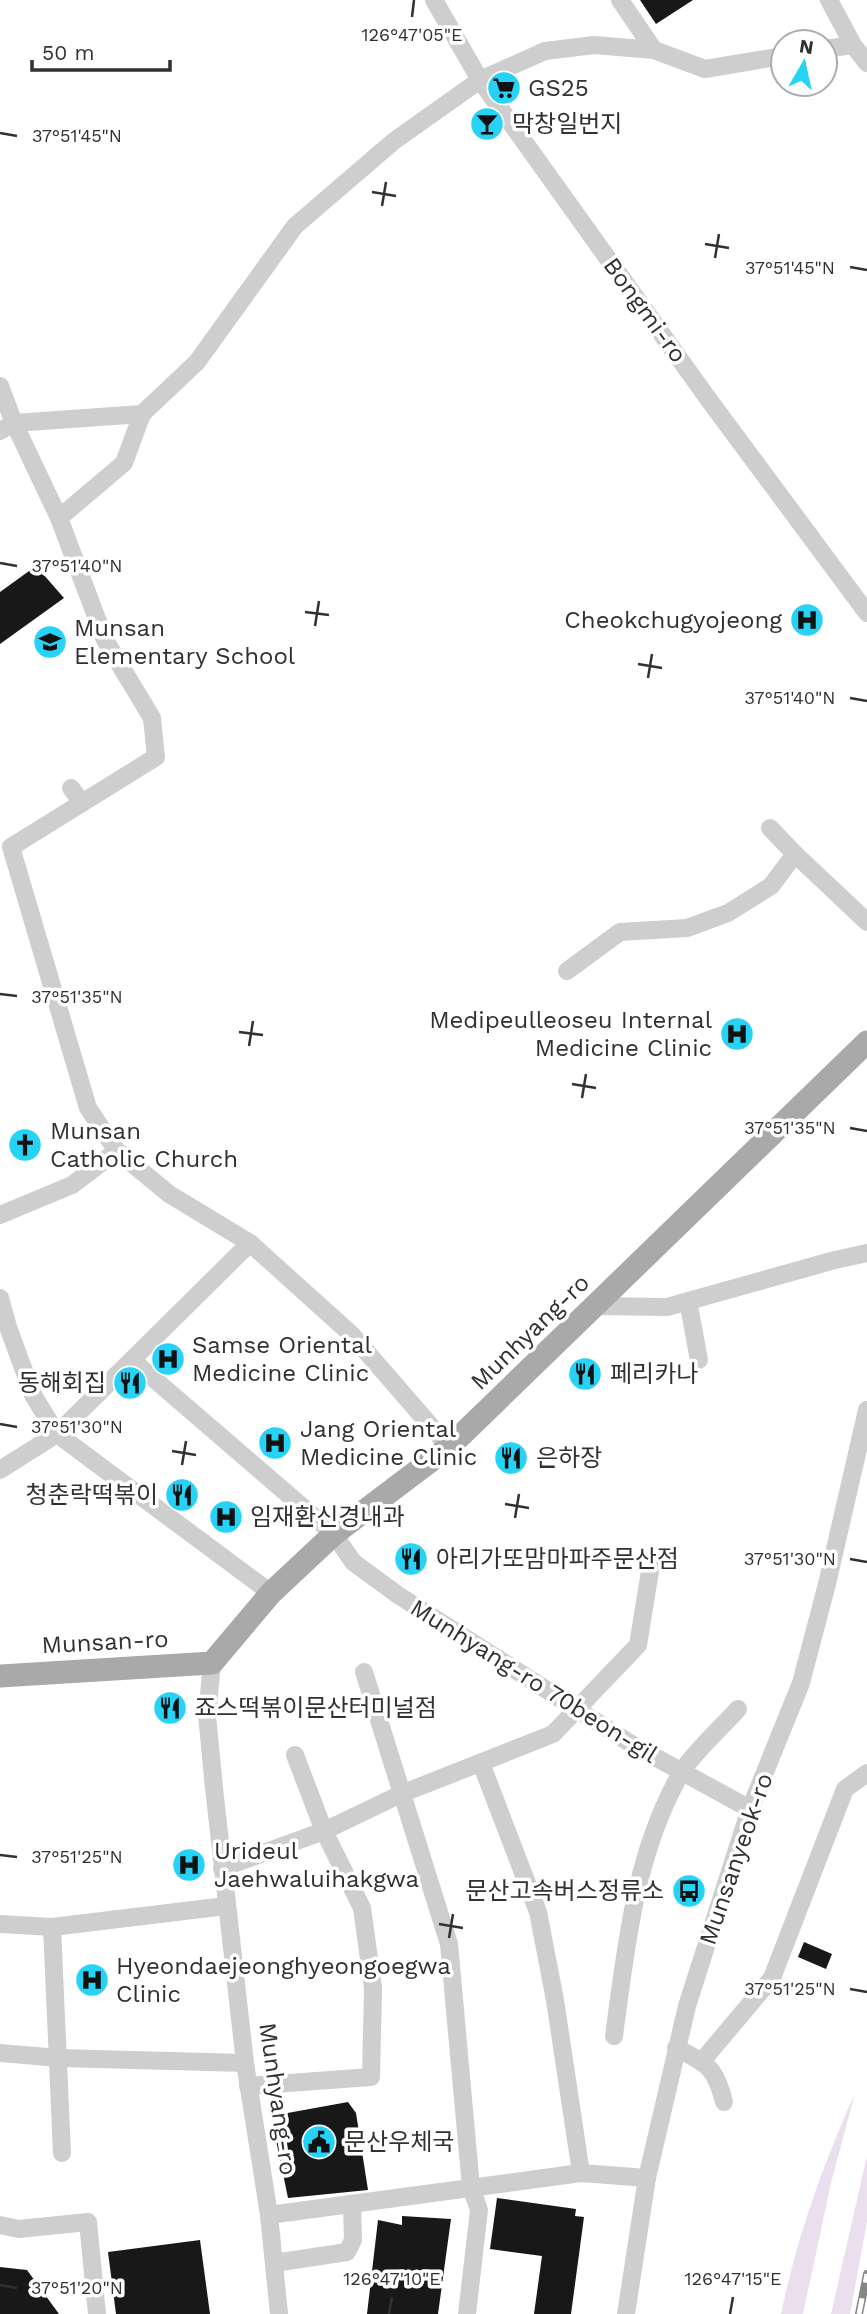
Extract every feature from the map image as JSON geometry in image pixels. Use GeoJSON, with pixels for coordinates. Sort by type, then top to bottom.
{"type":"FeatureCollection","features":[{"type":"Feature","properties":{"kind":"main road","name":"Munhyang-ro"},"geometry":{"type":"LineString","coordinates":[[212,1663],[271,1592],[334,1535],[449,1447],[867,1042]]}},
{"type":"Feature","properties":{"kind":"main road","name":"Munsan-ro"},"geometry":{"type":"LineString","coordinates":[[0,1676],[212,1663]]}},
{"type":"Feature","properties":{"kind":"street","name":"Bongmi-ro"},"geometry":{"type":"LineString","coordinates":[[434,0],[480,80],[709,400],[867,613]]}},
{"type":"Feature","properties":{"kind":"street"},"geometry":{"type":"LineString","coordinates":[[620,0],[654,50]]}},
{"type":"Feature","properties":{"kind":"street"},"geometry":{"type":"LineString","coordinates":[[829,0],[853,45],[867,63]]}},
{"type":"Feature","properties":{"kind":"street"},"geometry":{"type":"LineString","coordinates":[[59,518],[124,463],[142,414],[197,362],[295,226],[394,141],[480,80],[545,51],[594,45],[654,50],[705,69],[769,58]]}},
{"type":"Feature","properties":{"kind":"street"},"geometry":{"type":"LineString","coordinates":[[839,47],[853,45]]}},
{"type":"Feature","properties":{"kind":"street"},"geometry":{"type":"LineString","coordinates":[[0,386],[7,427],[59,518],[105,640],[152,718],[156,757],[11,847],[88,1108],[117,1151],[169,1194],[250,1243],[351,1335],[449,1447]]}},
{"type":"Feature","properties":{"kind":"street"},"geometry":{"type":"LineString","coordinates":[[7,427],[142,414]]}},
{"type":"Feature","properties":{"kind":"street"},"geometry":{"type":"LineString","coordinates":[[71,788],[82,803]]}},
{"type":"Feature","properties":{"kind":"street"},"geometry":{"type":"LineString","coordinates":[[770,828],[867,922]]}},
{"type":"Feature","properties":{"kind":"street"},"geometry":{"type":"LineString","coordinates":[[567,971],[620,932],[687,928],[728,913],[771,886],[794,854]]}},
{"type":"Feature","properties":{"kind":"street"},"geometry":{"type":"LineString","coordinates":[[0,1215],[72,1185],[117,1151]]}},
{"type":"Feature","properties":{"kind":"street"},"geometry":{"type":"LineString","coordinates":[[0,1470],[57,1434],[250,1243]]}},
{"type":"Feature","properties":{"kind":"street"},"geometry":{"type":"LineString","coordinates":[[594,1306],[667,1307],[867,1253]]}},
{"type":"Feature","properties":{"kind":"street"},"geometry":{"type":"LineString","coordinates":[[0,1298],[4,1329],[33,1395],[57,1434],[271,1592]]}},
{"type":"Feature","properties":{"kind":"street"},"geometry":{"type":"LineString","coordinates":[[688,1301],[699,1360]]}},
{"type":"Feature","properties":{"kind":"street","name":"Munhyang-ro 70beon-gil"},"geometry":{"type":"LineString","coordinates":[[132,1360],[334,1535],[354,1562],[398,1595],[633,1745],[750,1809]]}},
{"type":"Feature","properties":{"kind":"street","name":"Munsanyeok-ro"},"geometry":{"type":"LineString","coordinates":[[626,2314],[647,2178],[676,2048],[750,1809],[801,1684],[860,1469],[867,1410]]}},
{"type":"Feature","properties":{"kind":"street"},"geometry":{"type":"LineString","coordinates":[[222,1868],[324,1831],[401,1794],[554,1734],[638,1645],[651,1565]]}},
{"type":"Feature","properties":{"kind":"street","name":"Munhyang-ro"},"geometry":{"type":"LineString","coordinates":[[212,1663],[207,1715],[222,1868],[248,2086],[269,2215],[279,2314]]}},
{"type":"Feature","properties":{"kind":"street"},"geometry":{"type":"LineString","coordinates":[[364,1672],[449,1944],[471,2187],[479,2210],[467,2314]]}},
{"type":"Feature","properties":{"kind":"street"},"geometry":{"type":"LineString","coordinates":[[614,2036],[630,1918],[651,1839],[682,1771],[738,1709]]}},
{"type":"Feature","properties":{"kind":"street"},"geometry":{"type":"LineString","coordinates":[[248,2086],[372,2077],[373,1988],[362,1908],[324,1831],[295,1755]]}},
{"type":"Feature","properties":{"kind":"street"},"geometry":{"type":"LineString","coordinates":[[481,1763],[538,1912],[555,2000],[581,2173]]}},
{"type":"Feature","properties":{"kind":"street"},"geometry":{"type":"LineString","coordinates":[[702,2062],[772,1978],[845,1789],[867,1773]]}},
{"type":"Feature","properties":{"kind":"street"},"geometry":{"type":"LineString","coordinates":[[0,1924],[52,1927],[226,1906]]}},
{"type":"Feature","properties":{"kind":"street"},"geometry":{"type":"LineString","coordinates":[[52,1927],[62,2152]]}},
{"type":"Feature","properties":{"kind":"street"},"geometry":{"type":"LineString","coordinates":[[676,2048],[702,2062],[715,2074],[724,2102]]}},
{"type":"Feature","properties":{"kind":"street"},"geometry":{"type":"LineString","coordinates":[[0,2053],[245,2063]]}},
{"type":"Feature","properties":{"kind":"street"},"geometry":{"type":"LineString","coordinates":[[269,2215],[581,2173],[647,2178]]}},
{"type":"Feature","properties":{"kind":"street"},"geometry":{"type":"LineString","coordinates":[[274,2263],[347,2252],[353,2240],[352,2204]]}},
{"type":"Feature","properties":{"kind":"street"},"geometry":{"type":"LineString","coordinates":[[0,2225],[19,2229],[88,2222],[97,2314]]}},
{"type":"Feature","properties":{"kind":"shaded area"},"geometry":{"type":"Polygon","coordinates":[[[855,2093],[831,2183],[803,2314],[781,2314],[812,2201],[855,2093]]]}},
{"type":"Feature","properties":{"kind":"shaded area"},"geometry":{"type":"Polygon","coordinates":[[[867,2156],[867,2222],[850,2314],[831,2314],[867,2156]]]}},
{"type":"Feature","properties":{"kind":"building"},"geometry":{"type":"Polygon","coordinates":[[[640,0],[693,0],[656,24],[640,0]]]}},
{"type":"Feature","properties":{"kind":"building"},"geometry":{"type":"Polygon","coordinates":[[[36,566],[64,598],[0,644],[0,592],[36,566]]]}},
{"type":"Feature","properties":{"kind":"building"},"geometry":{"type":"Polygon","coordinates":[[[804,1942],[832,1954],[826,1969],[798,1957],[804,1942]]]}},
{"type":"Feature","properties":{"kind":"building","name":"문산우체국"},"geometry":{"type":"Polygon","coordinates":[[[348,2102],[356,2113],[368,2190],[288,2198],[271,2116],[348,2102]]]}},
{"type":"Feature","properties":{"kind":"building"},"geometry":{"type":"Polygon","coordinates":[[[497,2198],[576,2209],[575,2216],[584,2217],[571,2314],[534,2314],[542,2256],[490,2249],[497,2198]]]}},
{"type":"Feature","properties":{"kind":"building"},"geometry":{"type":"Polygon","coordinates":[[[402,2216],[451,2219],[438,2314],[367,2314],[378,2220],[402,2225],[402,2216]]]}},
{"type":"Feature","properties":{"kind":"building"},"geometry":{"type":"Polygon","coordinates":[[[200,2240],[210,2314],[116,2314],[108,2252],[200,2240]]]}},
{"type":"Feature","properties":{"kind":"building"},"geometry":{"type":"Polygon","coordinates":[[[0,2267],[27,2270],[59,2314],[0,2314],[0,2267]]]}},
{"type":"Feature","properties":{"kind":"railway"},"geometry":{"type":"LineString","coordinates":[[859,2314],[867,2274]]}},
{"type":"Feature","properties":{"kind":"place","name":"GS25"},"geometry":{"type":"Point","coordinates":[504,88]}},
{"type":"Feature","properties":{"kind":"place","name":"막창일번지"},"geometry":{"type":"Point","coordinates":[487,124]}},
{"type":"Feature","properties":{"kind":"place","name":"Cheokchugyojeong"},"geometry":{"type":"Point","coordinates":[807,620]}},
{"type":"Feature","properties":{"kind":"place","name":"Munsan Elementary School"},"geometry":{"type":"Point","coordinates":[50,642]}},
{"type":"Feature","properties":{"kind":"place","name":"Medipeulleoseu Internal Medicine Clinic"},"geometry":{"type":"Point","coordinates":[737,1034]}},
{"type":"Feature","properties":{"kind":"place","name":"Munsan Catholic Church"},"geometry":{"type":"Point","coordinates":[25,1145]}},
{"type":"Feature","properties":{"kind":"place","name":"Samse Oriental Medicine Clinic"},"geometry":{"type":"Point","coordinates":[168,1359]}},
{"type":"Feature","properties":{"kind":"place","name":"페리카나"},"geometry":{"type":"Point","coordinates":[585,1374]}},
{"type":"Feature","properties":{"kind":"place","name":"동해회집"},"geometry":{"type":"Point","coordinates":[130,1383]}},
{"type":"Feature","properties":{"kind":"place","name":"Jang Oriental Medicine Clinic"},"geometry":{"type":"Point","coordinates":[275,1443]}},
{"type":"Feature","properties":{"kind":"place","name":"은하장"},"geometry":{"type":"Point","coordinates":[511,1458]}},
{"type":"Feature","properties":{"kind":"place","name":"청춘락떡볶이"},"geometry":{"type":"Point","coordinates":[182,1495]}},
{"type":"Feature","properties":{"kind":"place","name":"임재환신경내과"},"geometry":{"type":"Point","coordinates":[226,1517]}},
{"type":"Feature","properties":{"kind":"place","name":"아리가또맘마파주문산점"},"geometry":{"type":"Point","coordinates":[411,1559]}},
{"type":"Feature","properties":{"kind":"place","name":"죠스떡볶이문산터미널점"},"geometry":{"type":"Point","coordinates":[170,1708]}},
{"type":"Feature","properties":{"kind":"place","name":"Urideul Jaehwaluihakgwa"},"geometry":{"type":"Point","coordinates":[189,1865]}},
{"type":"Feature","properties":{"kind":"place","name":"문산고속버스정류소"},"geometry":{"type":"Point","coordinates":[689,1891]}},
{"type":"Feature","properties":{"kind":"place","name":"Hyeondaejeonghyeongoegwa Clinic"},"geometry":{"type":"Point","coordinates":[92,1980]}},
{"type":"Feature","properties":{"kind":"place","name":"문산우체국"},"geometry":{"type":"Point","coordinates":[319,2142]}}]}
